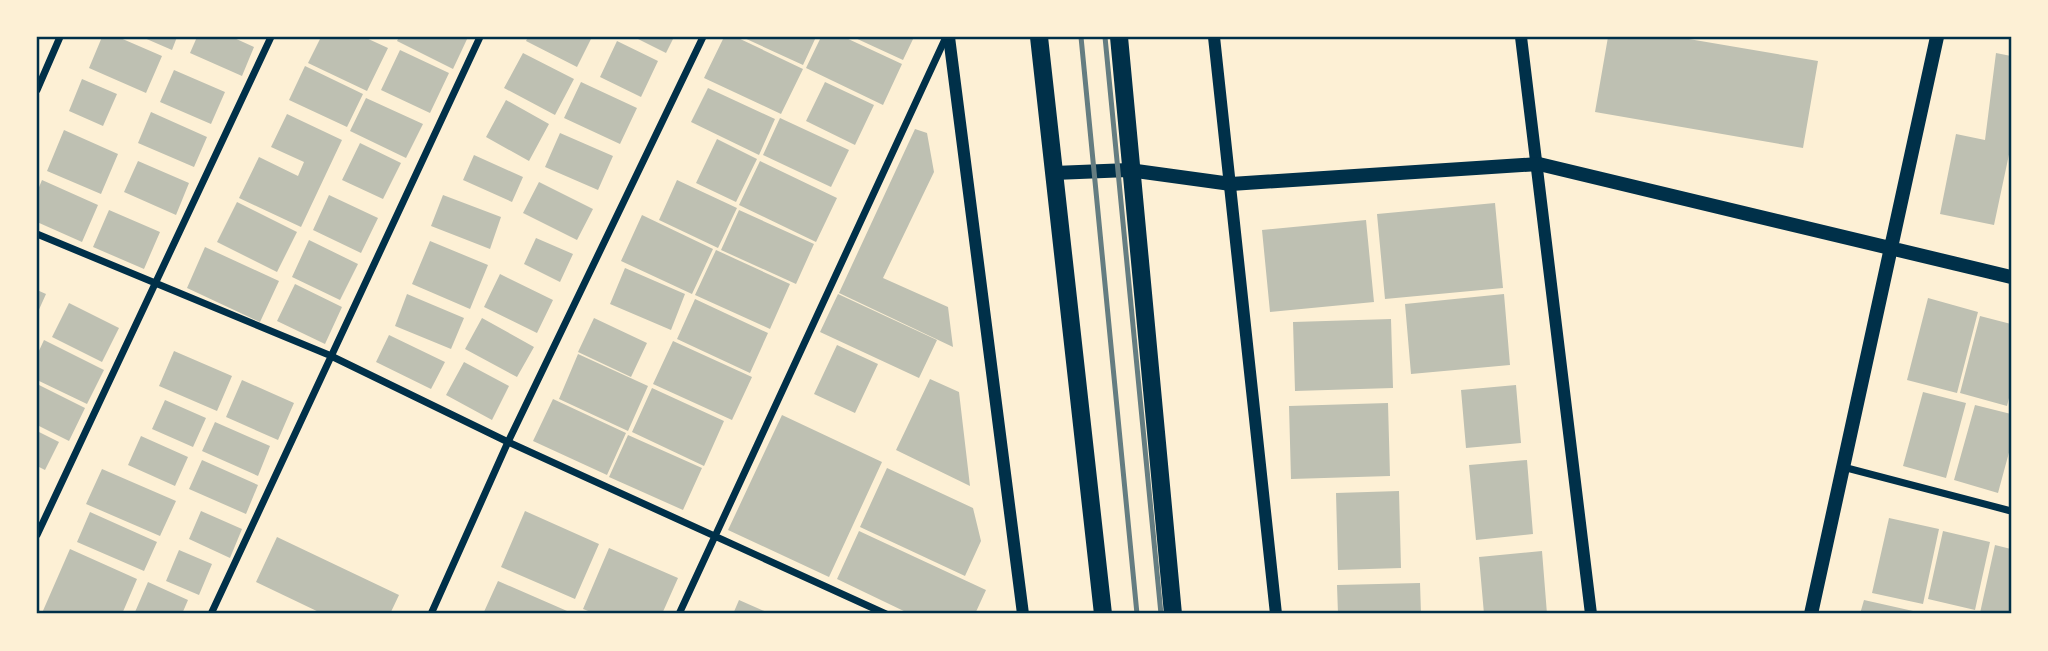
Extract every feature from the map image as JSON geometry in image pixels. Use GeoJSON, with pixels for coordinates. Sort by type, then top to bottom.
{"type":"FeatureCollection","features":[{"type":"Feature","properties":{"kind":"main road"},"geometry":{"type":"LineString","coordinates":[[1039,37],[1103,614]]}},
{"type":"Feature","properties":{"kind":"main road"},"geometry":{"type":"LineString","coordinates":[[1119,37],[1129,170],[1173,614]]}},
{"type":"Feature","properties":{"kind":"main road"},"geometry":{"type":"LineString","coordinates":[[1811,614],[1937,37]]}},
{"type":"Feature","properties":{"kind":"main road"},"geometry":{"type":"LineString","coordinates":[[1054,173],[1129,170],[1231,184],[1539,164],[2011,277]]}},
{"type":"Feature","properties":{"kind":"street"},"geometry":{"type":"LineString","coordinates":[[37,90],[60,37]]}},
{"type":"Feature","properties":{"kind":"street"},"geometry":{"type":"LineString","coordinates":[[37,535],[271,37]]}},
{"type":"Feature","properties":{"kind":"street"},"geometry":{"type":"LineString","coordinates":[[211,614],[329,355],[480,37]]}},
{"type":"Feature","properties":{"kind":"street"},"geometry":{"type":"LineString","coordinates":[[430,614],[508,442],[702,37]]}},
{"type":"Feature","properties":{"kind":"street"},"geometry":{"type":"LineString","coordinates":[[679,614],[948,37]]}},
{"type":"Feature","properties":{"kind":"street"},"geometry":{"type":"LineString","coordinates":[[948,37],[1023,614]]}},
{"type":"Feature","properties":{"kind":"street"},"geometry":{"type":"LineString","coordinates":[[1214,37],[1276,614]]}},
{"type":"Feature","properties":{"kind":"street"},"geometry":{"type":"LineString","coordinates":[[1521,37],[1539,164],[1591,614]]}},
{"type":"Feature","properties":{"kind":"street"},"geometry":{"type":"LineString","coordinates":[[37,234],[329,355],[508,442],[886,614]]}},
{"type":"Feature","properties":{"kind":"street"},"geometry":{"type":"LineString","coordinates":[[1843,467],[2011,511]]}},
{"type":"Feature","properties":{"kind":"building"},"geometry":{"type":"Polygon","coordinates":[[[102,37],[118,37],[162,56],[146,93],[89,68],[102,37]]]}},
{"type":"Feature","properties":{"kind":"building"},"geometry":{"type":"Polygon","coordinates":[[[142,37],[177,37],[172,50],[142,37]]]}},
{"type":"Feature","properties":{"kind":"building"},"geometry":{"type":"Polygon","coordinates":[[[197,37],[232,37],[254,47],[242,76],[190,53],[197,37]]]}},
{"type":"Feature","properties":{"kind":"building"},"geometry":{"type":"Polygon","coordinates":[[[321,37],[364,37],[388,48],[367,91],[308,63],[321,37]]]}},
{"type":"Feature","properties":{"kind":"building"},"geometry":{"type":"Polygon","coordinates":[[[399,37],[468,37],[453,69],[397,41],[399,37]]]}},
{"type":"Feature","properties":{"kind":"building"},"geometry":{"type":"Polygon","coordinates":[[[528,37],[592,37],[577,67],[526,41],[528,37]]]}},
{"type":"Feature","properties":{"kind":"building"},"geometry":{"type":"Polygon","coordinates":[[[634,37],[674,37],[666,53],[634,37]]]}},
{"type":"Feature","properties":{"kind":"building"},"geometry":{"type":"Polygon","coordinates":[[[724,37],[736,37],[803,69],[781,114],[704,78],[724,37]]]}},
{"type":"Feature","properties":{"kind":"building"},"geometry":{"type":"Polygon","coordinates":[[[742,37],[816,37],[803,65],[742,37]]]}},
{"type":"Feature","properties":{"kind":"building"},"geometry":{"type":"Polygon","coordinates":[[[821,37],[844,37],[902,64],[883,105],[806,68],[821,37]]]}},
{"type":"Feature","properties":{"kind":"building"},"geometry":{"type":"Polygon","coordinates":[[[853,37],[914,37],[903,60],[853,37]]]}},
{"type":"Feature","properties":{"kind":"building"},"geometry":{"type":"Polygon","coordinates":[[[1608,37],[1677,37],[1818,61],[1803,148],[1595,112],[1608,37]]]}},
{"type":"Feature","properties":{"kind":"building"},"geometry":{"type":"Polygon","coordinates":[[[617,41],[658,61],[641,97],[600,77],[617,41]]]}},
{"type":"Feature","properties":{"kind":"building"},"geometry":{"type":"Polygon","coordinates":[[[400,50],[449,73],[430,113],[381,90],[400,50]]]}},
{"type":"Feature","properties":{"kind":"building"},"geometry":{"type":"Polygon","coordinates":[[[523,53],[574,79],[555,115],[504,88],[523,53]]]}},
{"type":"Feature","properties":{"kind":"building"},"geometry":{"type":"Polygon","coordinates":[[[1996,53],[2011,56],[2011,145],[1994,225],[1940,214],[1956,134],[1985,140],[1996,53]]]}},
{"type":"Feature","properties":{"kind":"building"},"geometry":{"type":"Polygon","coordinates":[[[305,66],[363,94],[347,127],[289,100],[305,66]]]}},
{"type":"Feature","properties":{"kind":"building"},"geometry":{"type":"Polygon","coordinates":[[[174,70],[225,92],[211,124],[160,102],[174,70]]]}},
{"type":"Feature","properties":{"kind":"building"},"geometry":{"type":"Polygon","coordinates":[[[82,79],[117,94],[103,126],[69,111],[82,79]]]}},
{"type":"Feature","properties":{"kind":"building"},"geometry":{"type":"Polygon","coordinates":[[[581,82],[637,108],[620,144],[564,118],[581,82]]]}},
{"type":"Feature","properties":{"kind":"building"},"geometry":{"type":"Polygon","coordinates":[[[825,82],[874,105],[855,145],[806,121],[825,82]]]}},
{"type":"Feature","properties":{"kind":"building"},"geometry":{"type":"Polygon","coordinates":[[[708,88],[775,119],[759,155],[691,122],[708,88]]]}},
{"type":"Feature","properties":{"kind":"building"},"geometry":{"type":"Polygon","coordinates":[[[366,98],[423,124],[406,158],[350,131],[366,98]]]}},
{"type":"Feature","properties":{"kind":"building"},"geometry":{"type":"Polygon","coordinates":[[[506,100],[549,124],[529,161],[486,137],[506,100]]]}},
{"type":"Feature","properties":{"kind":"building"},"geometry":{"type":"Polygon","coordinates":[[[151,112],[207,137],[194,167],[138,143],[151,112]]]}},
{"type":"Feature","properties":{"kind":"building"},"geometry":{"type":"Polygon","coordinates":[[[287,114],[342,140],[301,227],[239,198],[259,157],[298,176],[304,162],[271,147],[287,114]]]}},
{"type":"Feature","properties":{"kind":"building"},"geometry":{"type":"Polygon","coordinates":[[[780,118],[849,150],[831,187],[763,155],[780,118]]]}},
{"type":"Feature","properties":{"kind":"building"},"geometry":{"type":"Polygon","coordinates":[[[915,129],[927,133],[934,172],[883,278],[948,307],[953,347],[839,293],[915,129]]]}},
{"type":"Feature","properties":{"kind":"building"},"geometry":{"type":"Polygon","coordinates":[[[64,130],[118,154],[101,194],[47,171],[64,130]]]}},
{"type":"Feature","properties":{"kind":"building"},"geometry":{"type":"Polygon","coordinates":[[[560,133],[613,156],[598,190],[545,167],[560,133]]]}},
{"type":"Feature","properties":{"kind":"building"},"geometry":{"type":"Polygon","coordinates":[[[717,139],[757,159],[736,202],[696,183],[717,139]]]}},
{"type":"Feature","properties":{"kind":"building"},"geometry":{"type":"Polygon","coordinates":[[[360,143],[401,163],[383,199],[342,180],[360,143]]]}},
{"type":"Feature","properties":{"kind":"building"},"geometry":{"type":"Polygon","coordinates":[[[474,155],[523,177],[512,202],[463,180],[474,155]]]}},
{"type":"Feature","properties":{"kind":"building"},"geometry":{"type":"Polygon","coordinates":[[[138,161],[189,183],[176,215],[124,192],[138,161]]]}},
{"type":"Feature","properties":{"kind":"building"},"geometry":{"type":"Polygon","coordinates":[[[760,161],[837,198],[816,242],[739,205],[760,161]]]}},
{"type":"Feature","properties":{"kind":"building"},"geometry":{"type":"Polygon","coordinates":[[[42,180],[98,205],[82,242],[37,222],[37,192],[42,180]]]}},
{"type":"Feature","properties":{"kind":"building"},"geometry":{"type":"Polygon","coordinates":[[[677,180],[737,208],[718,248],[659,220],[677,180]]]}},
{"type":"Feature","properties":{"kind":"building"},"geometry":{"type":"Polygon","coordinates":[[[539,182],[593,209],[577,240],[523,213],[539,182]]]}},
{"type":"Feature","properties":{"kind":"building"},"geometry":{"type":"Polygon","coordinates":[[[329,195],[378,218],[361,253],[313,230],[329,195]]]}},
{"type":"Feature","properties":{"kind":"building"},"geometry":{"type":"Polygon","coordinates":[[[443,195],[501,217],[490,249],[431,226],[443,195]]]}},
{"type":"Feature","properties":{"kind":"building"},"geometry":{"type":"Polygon","coordinates":[[[237,202],[297,232],[277,272],[217,242],[237,202]]]}},
{"type":"Feature","properties":{"kind":"building"},"geometry":{"type":"Polygon","coordinates":[[[1495,203],[1503,288],[1385,299],[1377,214],[1495,203]]]}},
{"type":"Feature","properties":{"kind":"building"},"geometry":{"type":"Polygon","coordinates":[[[109,210],[160,232],[144,269],[93,247],[109,210]]]}},
{"type":"Feature","properties":{"kind":"building"},"geometry":{"type":"Polygon","coordinates":[[[739,210],[814,244],[796,284],[721,250],[739,210]]]}},
{"type":"Feature","properties":{"kind":"building"},"geometry":{"type":"Polygon","coordinates":[[[642,215],[713,249],[692,294],[621,261],[642,215]]]}},
{"type":"Feature","properties":{"kind":"building"},"geometry":{"type":"Polygon","coordinates":[[[1366,220],[1374,302],[1270,312],[1262,230],[1366,220]]]}},
{"type":"Feature","properties":{"kind":"building"},"geometry":{"type":"Polygon","coordinates":[[[536,238],[573,254],[560,282],[524,264],[536,238]]]}},
{"type":"Feature","properties":{"kind":"building"},"geometry":{"type":"Polygon","coordinates":[[[309,240],[358,264],[340,300],[292,277],[309,240]]]}},
{"type":"Feature","properties":{"kind":"building"},"geometry":{"type":"Polygon","coordinates":[[[430,241],[488,265],[470,309],[412,284],[430,241]]]}},
{"type":"Feature","properties":{"kind":"building"},"geometry":{"type":"Polygon","coordinates":[[[205,247],[279,281],[260,322],[187,288],[205,247]]]}},
{"type":"Feature","properties":{"kind":"building"},"geometry":{"type":"Polygon","coordinates":[[[716,250],[790,284],[770,329],[695,295],[716,250]]]}},
{"type":"Feature","properties":{"kind":"building"},"geometry":{"type":"Polygon","coordinates":[[[625,268],[685,294],[671,330],[610,304],[625,268]]]}},
{"type":"Feature","properties":{"kind":"building"},"geometry":{"type":"Polygon","coordinates":[[[500,274],[553,300],[537,333],[484,307],[500,274]]]}},
{"type":"Feature","properties":{"kind":"building"},"geometry":{"type":"Polygon","coordinates":[[[295,284],[342,307],[325,344],[277,321],[295,284]]]}},
{"type":"Feature","properties":{"kind":"building"},"geometry":{"type":"Polygon","coordinates":[[[37,290],[46,294],[37,314],[37,290]]]}},
{"type":"Feature","properties":{"kind":"building"},"geometry":{"type":"Polygon","coordinates":[[[407,294],[464,318],[451,349],[395,326],[407,294]]]}},
{"type":"Feature","properties":{"kind":"building"},"geometry":{"type":"Polygon","coordinates":[[[838,294],[937,340],[919,378],[820,332],[838,294]]]}},
{"type":"Feature","properties":{"kind":"building"},"geometry":{"type":"Polygon","coordinates":[[[1504,294],[1510,365],[1411,374],[1405,304],[1504,294]]]}},
{"type":"Feature","properties":{"kind":"building"},"geometry":{"type":"Polygon","coordinates":[[[1928,298],[1978,312],[1957,393],[1907,380],[1928,298]]]}},
{"type":"Feature","properties":{"kind":"building"},"geometry":{"type":"Polygon","coordinates":[[[695,299],[768,333],[750,373],[677,339],[695,299]]]}},
{"type":"Feature","properties":{"kind":"building"},"geometry":{"type":"Polygon","coordinates":[[[69,303],[119,328],[102,362],[52,337],[69,303]]]}},
{"type":"Feature","properties":{"kind":"building"},"geometry":{"type":"Polygon","coordinates":[[[1980,316],[2011,324],[2011,390],[2007,406],[1960,393],[1980,316]]]}},
{"type":"Feature","properties":{"kind":"building"},"geometry":{"type":"Polygon","coordinates":[[[482,318],[534,347],[517,377],[465,349],[482,318]]]}},
{"type":"Feature","properties":{"kind":"building"},"geometry":{"type":"Polygon","coordinates":[[[594,318],[647,343],[631,377],[578,352],[594,318]]]}},
{"type":"Feature","properties":{"kind":"building"},"geometry":{"type":"Polygon","coordinates":[[[1391,319],[1393,388],[1295,391],[1293,322],[1391,319]]]}},
{"type":"Feature","properties":{"kind":"building"},"geometry":{"type":"Polygon","coordinates":[[[389,335],[445,362],[431,389],[376,362],[389,335]]]}},
{"type":"Feature","properties":{"kind":"building"},"geometry":{"type":"Polygon","coordinates":[[[44,340],[104,370],[87,404],[37,380],[37,355],[44,340]]]}},
{"type":"Feature","properties":{"kind":"building"},"geometry":{"type":"Polygon","coordinates":[[[673,341],[752,377],[732,420],[653,384],[673,341]]]}},
{"type":"Feature","properties":{"kind":"building"},"geometry":{"type":"Polygon","coordinates":[[[837,345],[878,364],[855,413],[814,394],[837,345]]]}},
{"type":"Feature","properties":{"kind":"building"},"geometry":{"type":"Polygon","coordinates":[[[174,351],[232,376],[217,411],[159,386],[174,351]]]}},
{"type":"Feature","properties":{"kind":"building"},"geometry":{"type":"Polygon","coordinates":[[[578,354],[648,386],[628,431],[559,399],[578,354]]]}},
{"type":"Feature","properties":{"kind":"building"},"geometry":{"type":"Polygon","coordinates":[[[464,362],[509,386],[492,420],[446,395],[464,362]]]}},
{"type":"Feature","properties":{"kind":"building"},"geometry":{"type":"Polygon","coordinates":[[[930,379],[959,392],[970,486],[896,450],[930,379]]]}},
{"type":"Feature","properties":{"kind":"building"},"geometry":{"type":"Polygon","coordinates":[[[242,380],[294,403],[278,440],[226,417],[242,380]]]}},
{"type":"Feature","properties":{"kind":"building"},"geometry":{"type":"Polygon","coordinates":[[[37,384],[85,408],[69,441],[37,425],[37,384]]]}},
{"type":"Feature","properties":{"kind":"building"},"geometry":{"type":"Polygon","coordinates":[[[1516,385],[1521,443],[1466,448],[1461,390],[1516,385]]]}},
{"type":"Feature","properties":{"kind":"building"},"geometry":{"type":"Polygon","coordinates":[[[652,388],[724,421],[704,466],[632,432],[652,388]]]}},
{"type":"Feature","properties":{"kind":"building"},"geometry":{"type":"Polygon","coordinates":[[[1923,392],[1966,403],[1946,478],[1903,466],[1923,392]]]}},
{"type":"Feature","properties":{"kind":"building"},"geometry":{"type":"Polygon","coordinates":[[[553,399],[626,433],[607,475],[533,441],[553,399]]]}},
{"type":"Feature","properties":{"kind":"building"},"geometry":{"type":"Polygon","coordinates":[[[165,400],[206,418],[193,447],[152,429],[165,400]]]}},
{"type":"Feature","properties":{"kind":"building"},"geometry":{"type":"Polygon","coordinates":[[[1388,403],[1390,476],[1291,479],[1289,406],[1388,403]]]}},
{"type":"Feature","properties":{"kind":"building"},"geometry":{"type":"Polygon","coordinates":[[[1975,405],[2011,414],[2011,445],[1998,493],[1954,480],[1975,405]]]}},
{"type":"Feature","properties":{"kind":"building"},"geometry":{"type":"Polygon","coordinates":[[[782,415],[882,462],[829,577],[728,530],[782,415]]]}},
{"type":"Feature","properties":{"kind":"building"},"geometry":{"type":"Polygon","coordinates":[[[215,422],[270,446],[258,476],[202,451],[215,422]]]}},
{"type":"Feature","properties":{"kind":"building"},"geometry":{"type":"Polygon","coordinates":[[[37,431],[59,442],[45,470],[37,466],[37,431]]]}},
{"type":"Feature","properties":{"kind":"building"},"geometry":{"type":"Polygon","coordinates":[[[628,435],[702,468],[683,510],[609,477],[628,435]]]}},
{"type":"Feature","properties":{"kind":"building"},"geometry":{"type":"Polygon","coordinates":[[[141,436],[188,457],[175,486],[128,465],[141,436]]]}},
{"type":"Feature","properties":{"kind":"building"},"geometry":{"type":"Polygon","coordinates":[[[202,460],[258,485],[246,514],[189,489],[202,460]]]}},
{"type":"Feature","properties":{"kind":"building"},"geometry":{"type":"Polygon","coordinates":[[[1527,460],[1533,534],[1476,540],[1469,465],[1527,460]]]}},
{"type":"Feature","properties":{"kind":"building"},"geometry":{"type":"Polygon","coordinates":[[[887,468],[973,508],[981,541],[965,576],[860,527],[887,468]]]}},
{"type":"Feature","properties":{"kind":"building"},"geometry":{"type":"Polygon","coordinates":[[[102,469],[176,501],[160,536],[86,504],[102,469]]]}},
{"type":"Feature","properties":{"kind":"building"},"geometry":{"type":"Polygon","coordinates":[[[1399,491],[1401,568],[1338,570],[1336,493],[1399,491]]]}},
{"type":"Feature","properties":{"kind":"building"},"geometry":{"type":"Polygon","coordinates":[[[201,511],[242,529],[230,558],[189,539],[201,511]]]}},
{"type":"Feature","properties":{"kind":"building"},"geometry":{"type":"Polygon","coordinates":[[[525,511],[599,544],[575,599],[501,567],[525,511]]]}},
{"type":"Feature","properties":{"kind":"building"},"geometry":{"type":"Polygon","coordinates":[[[90,512],[157,542],[144,571],[77,542],[90,512]]]}},
{"type":"Feature","properties":{"kind":"building"},"geometry":{"type":"Polygon","coordinates":[[[1889,518],[1939,529],[1923,604],[1872,593],[1889,518]]]}},
{"type":"Feature","properties":{"kind":"building"},"geometry":{"type":"Polygon","coordinates":[[[859,531],[986,590],[975,614],[910,614],[837,579],[859,531]]]}},
{"type":"Feature","properties":{"kind":"building"},"geometry":{"type":"Polygon","coordinates":[[[1943,531],[1990,542],[1975,610],[1928,599],[1943,531]]]}},
{"type":"Feature","properties":{"kind":"building"},"geometry":{"type":"Polygon","coordinates":[[[277,537],[399,595],[390,614],[323,614],[256,582],[277,537]]]}},
{"type":"Feature","properties":{"kind":"building"},"geometry":{"type":"Polygon","coordinates":[[[1995,545],[2011,549],[2011,614],[1980,613],[1995,545]]]}},
{"type":"Feature","properties":{"kind":"building"},"geometry":{"type":"Polygon","coordinates":[[[609,548],[678,578],[662,614],[596,614],[583,609],[609,548]]]}},
{"type":"Feature","properties":{"kind":"building"},"geometry":{"type":"Polygon","coordinates":[[[70,549],[137,579],[122,614],[42,613],[70,549]]]}},
{"type":"Feature","properties":{"kind":"building"},"geometry":{"type":"Polygon","coordinates":[[[179,550],[212,564],[199,595],[166,581],[179,550]]]}},
{"type":"Feature","properties":{"kind":"building"},"geometry":{"type":"Polygon","coordinates":[[[1542,551],[1547,614],[1484,614],[1479,557],[1542,551]]]}},
{"type":"Feature","properties":{"kind":"building"},"geometry":{"type":"Polygon","coordinates":[[[498,581],[574,614],[483,614],[498,581]]]}},
{"type":"Feature","properties":{"kind":"building"},"geometry":{"type":"Polygon","coordinates":[[[148,582],[188,600],[182,614],[135,612],[148,582]]]}},
{"type":"Feature","properties":{"kind":"building"},"geometry":{"type":"Polygon","coordinates":[[[1420,583],[1421,614],[1338,614],[1337,585],[1420,583]]]}},
{"type":"Feature","properties":{"kind":"building"},"geometry":{"type":"Polygon","coordinates":[[[739,600],[771,614],[733,614],[739,600]]]}},
{"type":"Feature","properties":{"kind":"building"},"geometry":{"type":"Polygon","coordinates":[[[1864,600],[1922,613],[1922,614],[1860,614],[1864,600]]]}},
{"type":"Feature","properties":{"kind":"railway"},"geometry":{"type":"LineString","coordinates":[[1081,37],[1137,614]]}},
{"type":"Feature","properties":{"kind":"railway"},"geometry":{"type":"LineString","coordinates":[[1105,37],[1161,614]]}}]}
